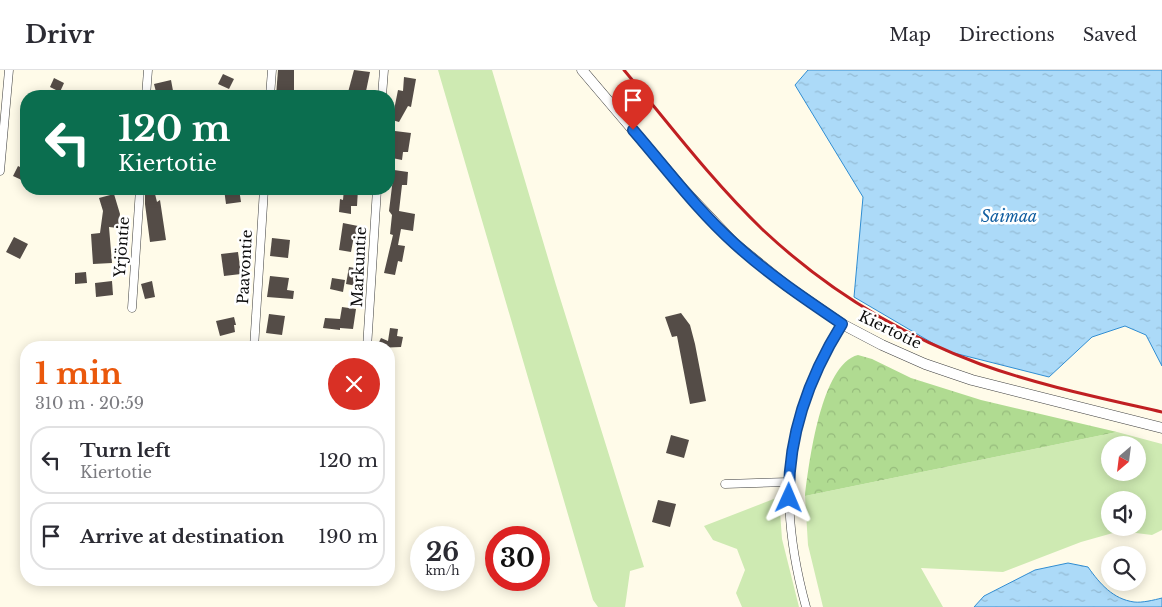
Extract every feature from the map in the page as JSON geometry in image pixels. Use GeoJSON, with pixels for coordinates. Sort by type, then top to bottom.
{"type":"FeatureCollection","features":[{"type":"Feature","properties":{"kind":"street"},"geometry":{"type":"LineString","coordinates":[[0,171],[9,70]]}},
{"type":"Feature","properties":{"kind":"street"},"geometry":{"type":"LineString","coordinates":[[146,90],[148,70]]}},
{"type":"Feature","properties":{"kind":"street"},"geometry":{"type":"LineString","coordinates":[[270,90],[272,70]]}},
{"type":"Feature","properties":{"kind":"street"},"geometry":{"type":"LineString","coordinates":[[382,90],[384,70]]}},
{"type":"Feature","properties":{"kind":"street","name":"Kiertotie"},"geometry":{"type":"LineString","coordinates":[[582,70],[684,190],[734,244],[787,286],[842,324],[925,364],[972,380],[1162,428]]}},
{"type":"Feature","properties":{"kind":"street","name":"Yrjöntie"},"geometry":{"type":"LineString","coordinates":[[132,308],[140,195]]}},
{"type":"Feature","properties":{"kind":"street","name":"Paavontie"},"geometry":{"type":"LineString","coordinates":[[254,341],[264,195]]}},
{"type":"Feature","properties":{"kind":"street","name":"Markuntie"},"geometry":{"type":"LineString","coordinates":[[367,341],[377,195]]}},
{"type":"Feature","properties":{"kind":"street"},"geometry":{"type":"LineString","coordinates":[[806,607],[792,541],[789,482],[793,439],[814,378],[842,324]]}},
{"type":"Feature","properties":{"kind":"street"},"geometry":{"type":"LineString","coordinates":[[725,484],[789,482]]}},
{"type":"Feature","properties":{"kind":"green space"},"geometry":{"type":"Polygon","coordinates":[[[438,70],[492,70],[556,285],[644,567],[630,571],[625,607],[598,607],[593,600],[438,70]]]}},
{"type":"Feature","properties":{"kind":"green space"},"geometry":{"type":"Polygon","coordinates":[[[858,355],[872,359],[911,378],[981,400],[1117,432],[805,496],[814,439],[826,395],[835,376],[845,362],[858,355]]]}},
{"type":"Feature","properties":{"kind":"green space"},"geometry":{"type":"Polygon","coordinates":[[[1117,432],[1132,436],[1101,436],[1101,481],[1146,481],[1146,440],[1162,444],[1162,530],[1152,535],[1146,534],[1146,491],[1101,491],[1102,536],[1081,542],[1003,572],[921,568],[943,607],[823,607],[808,545],[805,496],[1117,432]]]}},
{"type":"Feature","properties":{"kind":"green space"},"geometry":{"type":"Polygon","coordinates":[[[779,497],[782,539],[799,607],[742,607],[736,593],[745,570],[737,549],[713,540],[704,526],[779,497]]]}},
{"type":"Feature","properties":{"kind":"water","name":"Saimaa"},"geometry":{"type":"Polygon","coordinates":[[[808,70],[1162,70],[1162,366],[1146,335],[1125,326],[1092,337],[1049,377],[946,351],[854,297],[863,197],[795,85],[808,70]]]}},
{"type":"Feature","properties":{"kind":"water"},"geometry":{"type":"Polygon","coordinates":[[[1068,563],[1088,567],[1101,584],[1101,591],[1109,591],[1120,598],[1137,602],[1162,598],[1162,607],[974,607],[984,596],[1035,570],[1068,563]]]}},
{"type":"Feature","properties":{"kind":"building"},"geometry":{"type":"Polygon","coordinates":[[[278,70],[294,70],[294,90],[276,90],[278,70]]]}},
{"type":"Feature","properties":{"kind":"building"},"geometry":{"type":"Polygon","coordinates":[[[354,70],[370,72],[366,90],[349,90],[354,70]]]}},
{"type":"Feature","properties":{"kind":"building"},"geometry":{"type":"Polygon","coordinates":[[[223,74],[234,79],[229,89],[218,84],[223,74]]]}},
{"type":"Feature","properties":{"kind":"building"},"geometry":{"type":"Polygon","coordinates":[[[404,77],[416,79],[411,107],[408,106],[399,122],[395,121],[395,105],[398,90],[403,91],[404,77]]]}},
{"type":"Feature","properties":{"kind":"building"},"geometry":{"type":"Polygon","coordinates":[[[54,78],[64,83],[61,90],[50,87],[54,78]]]}},
{"type":"Feature","properties":{"kind":"building"},"geometry":{"type":"Polygon","coordinates":[[[171,80],[173,90],[156,90],[154,84],[171,80]]]}},
{"type":"Feature","properties":{"kind":"building"},"geometry":{"type":"Polygon","coordinates":[[[395,131],[411,133],[408,152],[403,152],[402,160],[395,159],[395,131]]]}},
{"type":"Feature","properties":{"kind":"building"},"geometry":{"type":"Polygon","coordinates":[[[18,166],[20,167],[20,179],[13,176],[18,166]]]}},
{"type":"Feature","properties":{"kind":"building"},"geometry":{"type":"Polygon","coordinates":[[[395,170],[408,172],[407,185],[402,185],[399,211],[415,214],[413,231],[401,229],[398,245],[405,246],[402,262],[398,261],[395,275],[384,273],[393,235],[390,234],[392,215],[389,211],[391,195],[395,195],[395,170]]]}},
{"type":"Feature","properties":{"kind":"building"},"geometry":{"type":"Polygon","coordinates":[[[114,195],[120,214],[118,228],[109,227],[112,263],[93,264],[91,234],[100,233],[103,211],[99,198],[114,195]]]}},
{"type":"Feature","properties":{"kind":"building"},"geometry":{"type":"Polygon","coordinates":[[[145,195],[155,195],[157,202],[160,200],[166,240],[150,242],[145,195]]]}},
{"type":"Feature","properties":{"kind":"building"},"geometry":{"type":"Polygon","coordinates":[[[225,195],[240,195],[241,202],[226,204],[225,195]]]}},
{"type":"Feature","properties":{"kind":"building"},"geometry":{"type":"Polygon","coordinates":[[[343,195],[358,195],[357,206],[351,206],[351,214],[339,212],[340,199],[343,200],[343,195]]]}},
{"type":"Feature","properties":{"kind":"building"},"geometry":{"type":"Polygon","coordinates":[[[343,223],[363,227],[361,237],[354,236],[351,252],[339,250],[343,223]]]}},
{"type":"Feature","properties":{"kind":"building"},"geometry":{"type":"Polygon","coordinates":[[[14,237],[28,244],[20,259],[6,252],[14,237]]]}},
{"type":"Feature","properties":{"kind":"building"},"geometry":{"type":"Polygon","coordinates":[[[272,238],[290,240],[288,258],[270,256],[272,238]]]}},
{"type":"Feature","properties":{"kind":"building"},"geometry":{"type":"Polygon","coordinates":[[[238,252],[241,274],[224,276],[221,254],[238,252]]]}},
{"type":"Feature","properties":{"kind":"building"},"geometry":{"type":"Polygon","coordinates":[[[349,267],[360,269],[357,286],[346,284],[349,267]]]}},
{"type":"Feature","properties":{"kind":"building"},"geometry":{"type":"Polygon","coordinates":[[[86,272],[87,283],[75,284],[75,273],[86,272]]]}},
{"type":"Feature","properties":{"kind":"building"},"geometry":{"type":"Polygon","coordinates":[[[270,276],[289,278],[287,290],[294,291],[293,299],[267,297],[270,276]]]}},
{"type":"Feature","properties":{"kind":"building"},"geometry":{"type":"Polygon","coordinates":[[[332,278],[345,280],[343,292],[330,289],[332,278]]]}},
{"type":"Feature","properties":{"kind":"building"},"geometry":{"type":"Polygon","coordinates":[[[112,281],[113,295],[96,297],[95,283],[112,281]]]}},
{"type":"Feature","properties":{"kind":"building"},"geometry":{"type":"Polygon","coordinates":[[[152,281],[155,297],[145,299],[141,284],[152,281]]]}},
{"type":"Feature","properties":{"kind":"building"},"geometry":{"type":"Polygon","coordinates":[[[342,307],[356,309],[353,329],[323,328],[325,318],[340,319],[342,307]]]}},
{"type":"Feature","properties":{"kind":"building"},"geometry":{"type":"Polygon","coordinates":[[[681,313],[690,325],[706,401],[690,404],[677,336],[672,337],[665,317],[681,313]]]}},
{"type":"Feature","properties":{"kind":"building"},"geometry":{"type":"Polygon","coordinates":[[[269,314],[285,316],[282,335],[266,333],[269,314]]]}},
{"type":"Feature","properties":{"kind":"building"},"geometry":{"type":"Polygon","coordinates":[[[234,317],[235,332],[220,336],[216,321],[234,317]]]}},
{"type":"Feature","properties":{"kind":"building"},"geometry":{"type":"Polygon","coordinates":[[[390,328],[398,329],[397,336],[403,337],[401,347],[395,347],[395,341],[388,341],[390,328]]]}},
{"type":"Feature","properties":{"kind":"building"},"geometry":{"type":"Polygon","coordinates":[[[671,435],[689,440],[684,458],[666,453],[671,435]]]}},
{"type":"Feature","properties":{"kind":"building"},"geometry":{"type":"Polygon","coordinates":[[[658,500],[676,504],[670,527],[652,522],[658,500]]]}},
{"type":"Feature","properties":{"kind":"railway"},"geometry":{"type":"LineString","coordinates":[[624,70],[708,172],[763,230],[812,271],[864,308],[921,339],[1002,372],[1047,385],[1162,412]]}},
{"type":"Feature","properties":{"kind":"route"},"geometry":{"type":"LineString","coordinates":[[633,130],[684,190],[734,244],[787,286],[842,324],[814,378],[799,418],[793,439],[790,461],[789,498]]}}]}
